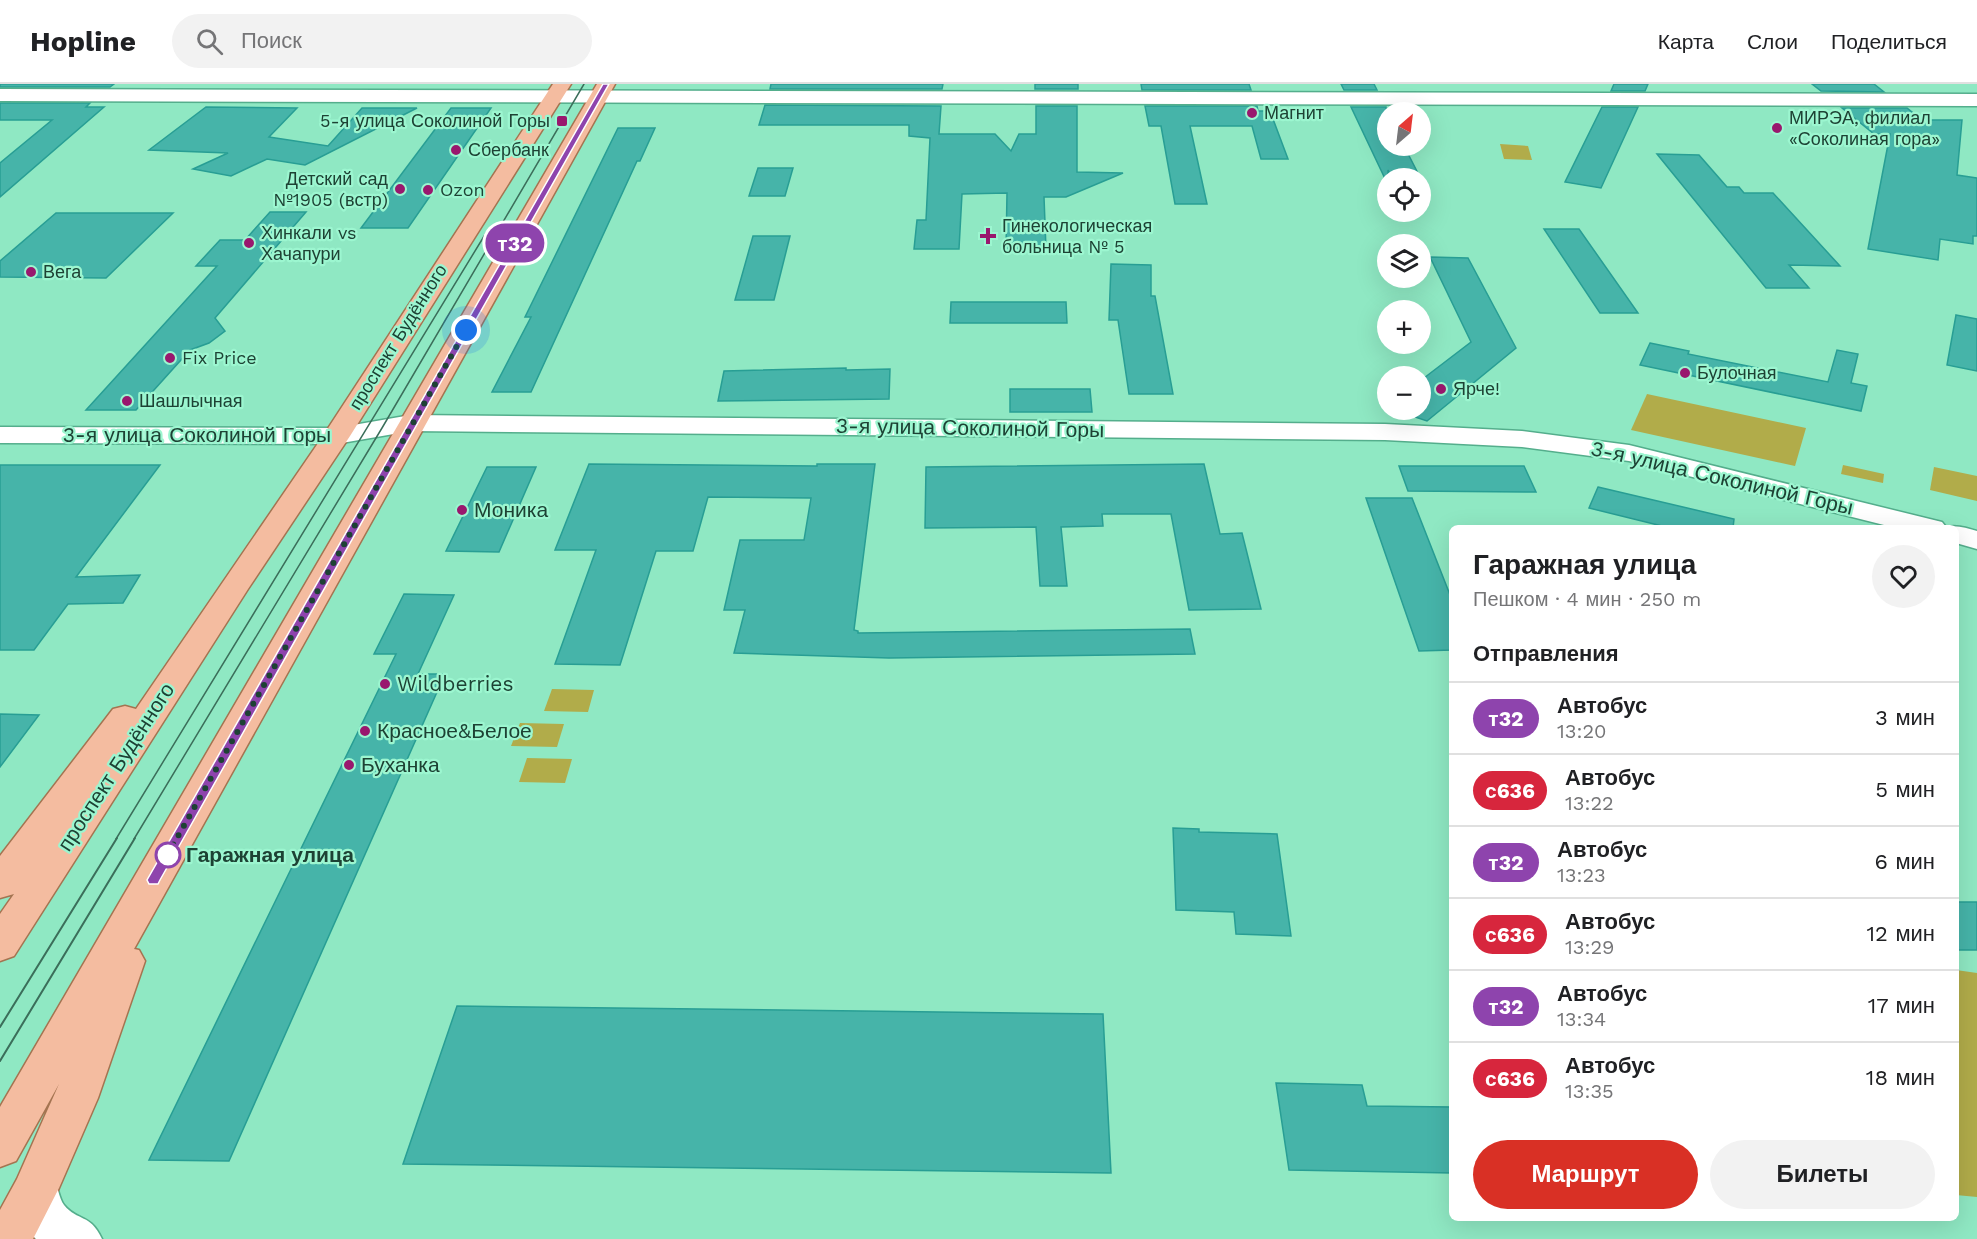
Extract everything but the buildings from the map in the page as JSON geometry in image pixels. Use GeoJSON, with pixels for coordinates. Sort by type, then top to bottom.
{"type":"FeatureCollection","features":[{"type":"Feature","properties":{"kind":"main road","name":"проспект Будённого"},"geometry":{"type":"LineString","coordinates":[[0,946],[232,589],[336,436],[463,235],[559,89]]}},
{"type":"Feature","properties":{"kind":"main road"},"geometry":{"type":"LineString","coordinates":[[0,1148],[411,423],[603,90]]}},
{"type":"Feature","properties":{"kind":"main road","name":"проспект Будённого"},"geometry":{"type":"LineString","coordinates":[[0,884],[120,723],[232,589]]}},
{"type":"Feature","properties":{"kind":"main road"},"geometry":{"type":"LineString","coordinates":[[9,1239],[36,1188],[76,1098],[153,880]]}},
{"type":"Feature","properties":{"kind":"street"},"geometry":{"type":"LineString","coordinates":[[0,96],[559,89],[1443,91],[1977,99]]}},
{"type":"Feature","properties":{"kind":"street","name":"3-я улица Соколиной Горы"},"geometry":{"type":"LineString","coordinates":[[0,435],[336,436],[411,423],[1476,435],[1629,453],[1920,525]]}},
{"type":"Feature","properties":{"kind":"street"},"geometry":{"type":"LineString","coordinates":[[1959,535],[1977,540]]}},
{"type":"Feature","properties":{"kind":"street"},"geometry":{"type":"LineString","coordinates":[[28,1098],[40,1087],[57,1080],[75,1083],[78,1090],[76,1098]]}},
{"type":"Feature","properties":{"kind":"street"},"geometry":{"type":"LineString","coordinates":[[36,1188],[40,1212],[53,1225],[78,1239]]}},
{"type":"Feature","properties":{"kind":"shaded area"},"geometry":{"type":"Polygon","coordinates":[[[1500,144],[1528,146],[1532,160],[1504,159],[1500,144]]]}},
{"type":"Feature","properties":{"kind":"shaded area"},"geometry":{"type":"Polygon","coordinates":[[[1647,394],[1806,428],[1795,466],[1631,430],[1647,394]]]}},
{"type":"Feature","properties":{"kind":"shaded area"},"geometry":{"type":"Polygon","coordinates":[[[1843,465],[1884,474],[1883,483],[1841,474],[1843,465]]]}},
{"type":"Feature","properties":{"kind":"shaded area"},"geometry":{"type":"Polygon","coordinates":[[[1934,467],[1977,476],[1977,501],[1930,490],[1934,467]]]}},
{"type":"Feature","properties":{"kind":"shaded area"},"geometry":{"type":"Polygon","coordinates":[[[552,689],[594,690],[588,712],[544,711],[552,689]]]}},
{"type":"Feature","properties":{"kind":"shaded area"},"geometry":{"type":"Polygon","coordinates":[[[520,723],[564,724],[557,747],[511,746],[520,723]]]}},
{"type":"Feature","properties":{"kind":"shaded area"},"geometry":{"type":"Polygon","coordinates":[[[527,758],[572,759],[565,783],[519,782],[527,758]]]}},
{"type":"Feature","properties":{"kind":"shaded area"},"geometry":{"type":"Polygon","coordinates":[[[1959,970],[1977,973],[1977,1197],[1959,1195],[1959,970]]]}},
{"type":"Feature","properties":{"kind":"tram line"},"geometry":{"type":"LineString","coordinates":[[134,839],[382,428],[584,84]]}},
{"type":"Feature","properties":{"kind":"tram line"},"geometry":{"type":"LineString","coordinates":[[116,839],[486,233]]}},
{"type":"Feature","properties":{"kind":"tram line"},"geometry":{"type":"LineString","coordinates":[[0,1027],[117,838]]}},
{"type":"Feature","properties":{"kind":"tram line"},"geometry":{"type":"LineString","coordinates":[[0,1061],[135,838]]}},
{"type":"Feature","properties":{"kind":"bus line","name":"т32"},"geometry":{"type":"LineString","coordinates":[[153,880],[411,423],[606,84]]}},
{"type":"Feature","properties":{"kind":"place","name":"Магнит"},"geometry":{"type":"Point","coordinates":[1252,113]}},
{"type":"Feature","properties":{"kind":"place","name":"5-я улица Соколиной Горы"},"geometry":{"type":"Point","coordinates":[562,121]}},
{"type":"Feature","properties":{"kind":"place","name":"МИРЭА, филиал «Соколиная гора»"},"geometry":{"type":"Point","coordinates":[1777,128]}},
{"type":"Feature","properties":{"kind":"place","name":"Сбербанк"},"geometry":{"type":"Point","coordinates":[456,150]}},
{"type":"Feature","properties":{"kind":"place","name":"Детский сад №1905 (встр)"},"geometry":{"type":"Point","coordinates":[400,189]}},
{"type":"Feature","properties":{"kind":"place","name":"Ozon"},"geometry":{"type":"Point","coordinates":[428,190]}},
{"type":"Feature","properties":{"kind":"place","name":"Гинекологическая больница № 5"},"geometry":{"type":"Point","coordinates":[988,236]}},
{"type":"Feature","properties":{"kind":"place","name":"Хинкали vs Хачапури"},"geometry":{"type":"Point","coordinates":[249,243]}},
{"type":"Feature","properties":{"kind":"place","name":"Вега"},"geometry":{"type":"Point","coordinates":[31,272]}},
{"type":"Feature","properties":{"kind":"place","name":"Fix Price"},"geometry":{"type":"Point","coordinates":[170,358]}},
{"type":"Feature","properties":{"kind":"place","name":"Булочная"},"geometry":{"type":"Point","coordinates":[1685,373]}},
{"type":"Feature","properties":{"kind":"place","name":"Ярче!"},"geometry":{"type":"Point","coordinates":[1441,389]}},
{"type":"Feature","properties":{"kind":"place","name":"Шашлычная"},"geometry":{"type":"Point","coordinates":[127,401]}},
{"type":"Feature","properties":{"kind":"place","name":"Моника"},"geometry":{"type":"Point","coordinates":[462,510]}},
{"type":"Feature","properties":{"kind":"place","name":"Wildberries"},"geometry":{"type":"Point","coordinates":[385,684]}},
{"type":"Feature","properties":{"kind":"place","name":"Красное&Белое"},"geometry":{"type":"Point","coordinates":[365,731]}},
{"type":"Feature","properties":{"kind":"place","name":"Буханка"},"geometry":{"type":"Point","coordinates":[349,765]}},
{"type":"Feature","properties":{"kind":"place","name":"Гаражная улица"},"geometry":{"type":"Point","coordinates":[168,855]}},
{"type":"Feature","properties":{"kind":"route"},"geometry":{"type":"LineString","coordinates":[[168,855],[165,859],[411,423],[466,330]]}}]}
